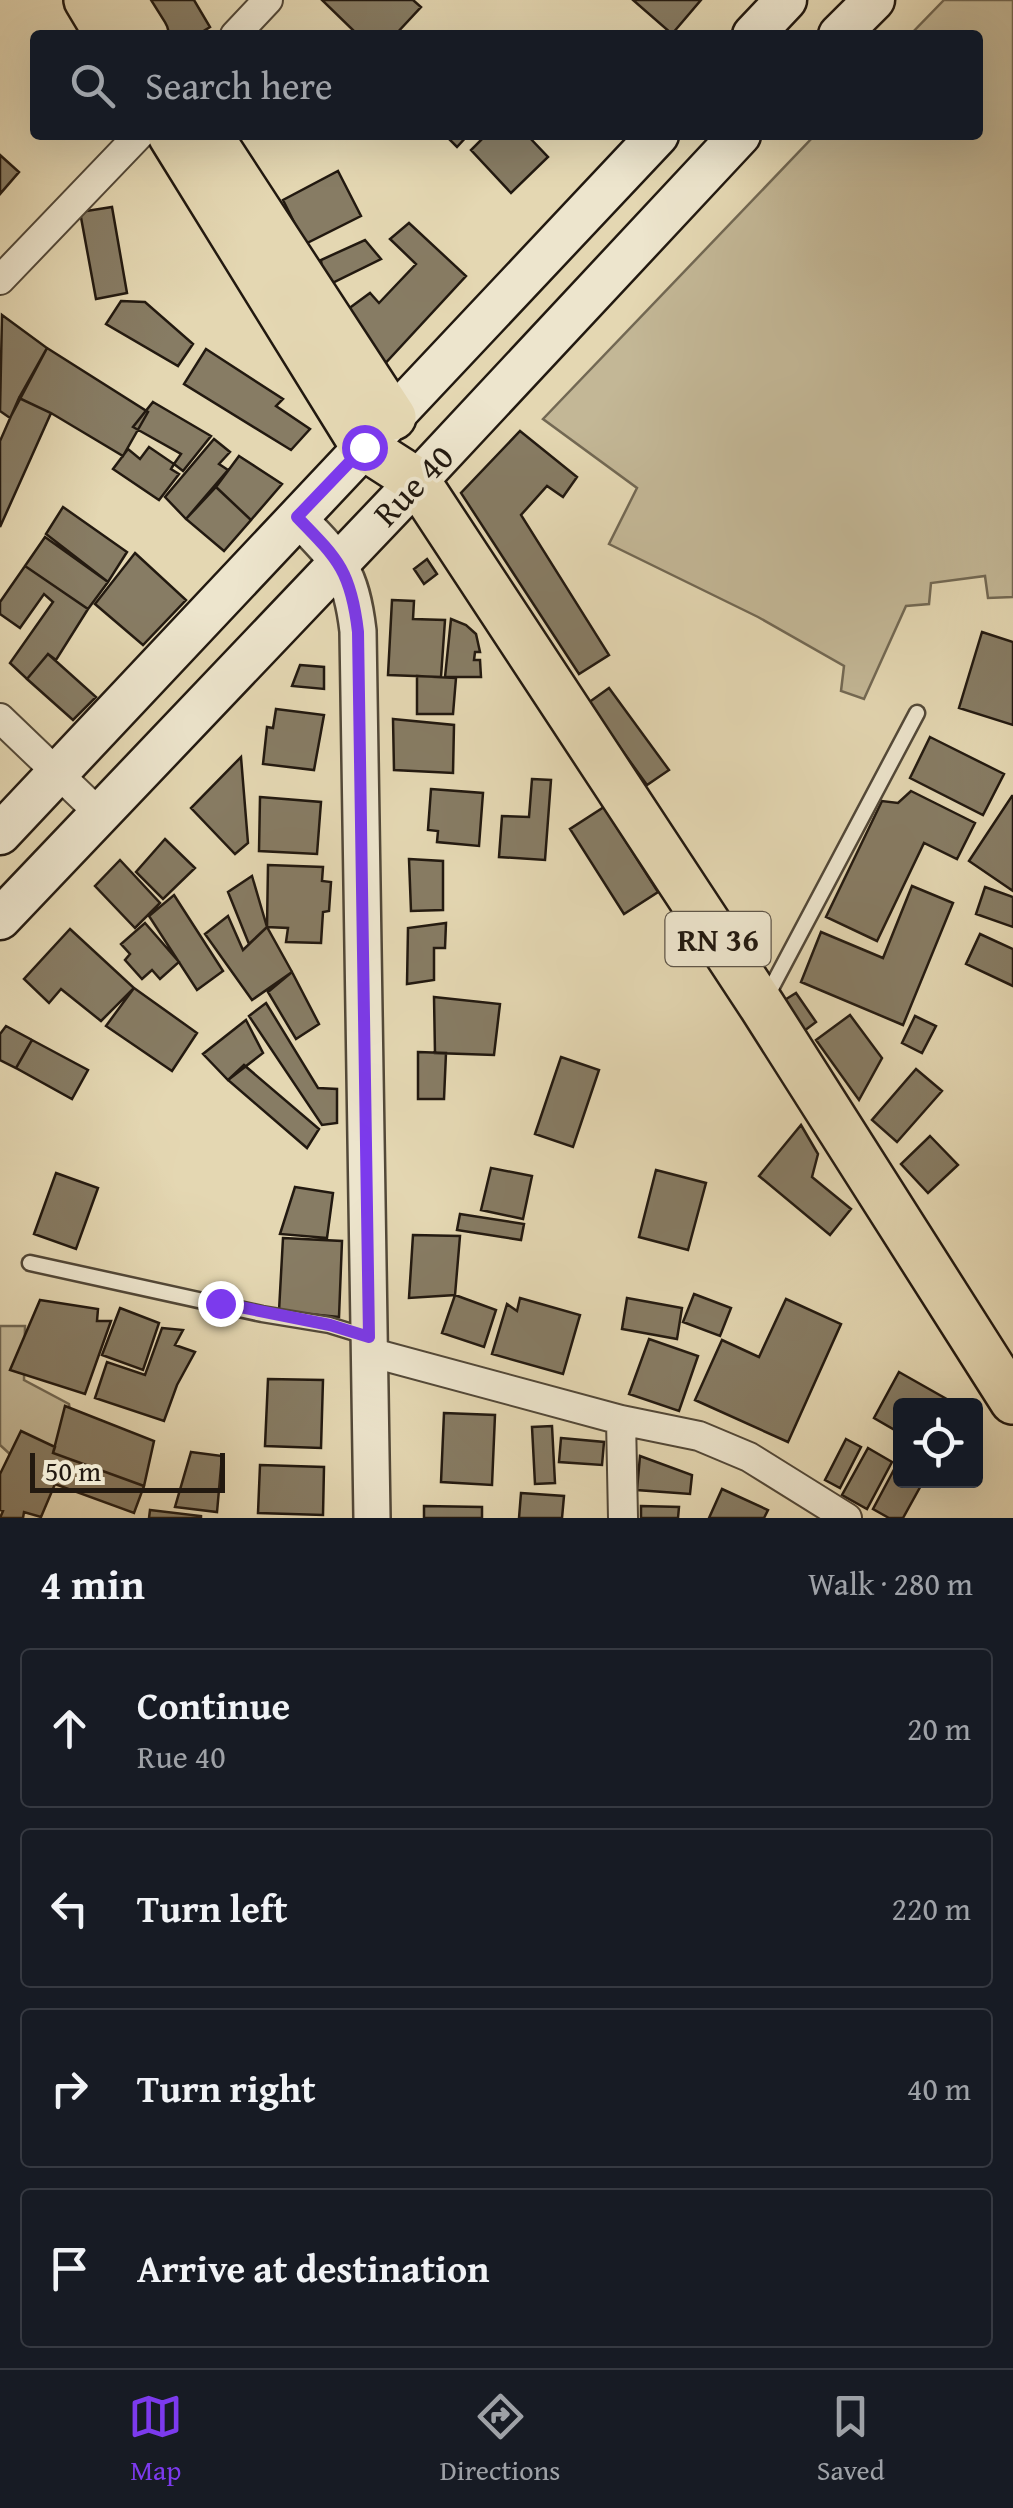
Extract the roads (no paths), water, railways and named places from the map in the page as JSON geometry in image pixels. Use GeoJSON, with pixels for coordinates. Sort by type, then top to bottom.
{"type":"FeatureCollection","features":[{"type":"Feature","properties":{"kind":"main road"},"geometry":{"type":"LineString","coordinates":[[86,0],[105,30]]}},
{"type":"Feature","properties":{"kind":"main road"},"geometry":{"type":"LineString","coordinates":[[123,0],[142,30]]}},
{"type":"Feature","properties":{"kind":"main road"},"geometry":{"type":"LineString","coordinates":[[758,30],[786,0]]}},
{"type":"Feature","properties":{"kind":"main road"},"geometry":{"type":"LineString","coordinates":[[844,30],[874,0]]}},
{"type":"Feature","properties":{"kind":"main road","name":"RN 36"},"geometry":{"type":"LineString","coordinates":[[174,140],[378,432],[417,481],[1006,1376]]}},
{"type":"Feature","properties":{"kind":"main road","name":"RN 36"},"geometry":{"type":"LineString","coordinates":[[212,140],[378,432]]}},
{"type":"Feature","properties":{"kind":"main road","name":"Rue 40"},"geometry":{"type":"LineString","coordinates":[[0,834],[653,140]]}},
{"type":"Feature","properties":{"kind":"main road","name":"Rue 40"},"geometry":{"type":"LineString","coordinates":[[0,919],[735,140]]}},
{"type":"Feature","properties":{"kind":"street"},"geometry":{"type":"LineString","coordinates":[[239,30],[268,0]]}},
{"type":"Feature","properties":{"kind":"street"},"geometry":{"type":"LineString","coordinates":[[0,280],[135,140]]}},
{"type":"Feature","properties":{"kind":"street"},"geometry":{"type":"LineString","coordinates":[[297,517],[339,561],[354,595],[358,632],[372,1518]]}},
{"type":"Feature","properties":{"kind":"street"},"geometry":{"type":"LineString","coordinates":[[0,718],[100,814]]}},
{"type":"Feature","properties":{"kind":"street"},"geometry":{"type":"LineString","coordinates":[[369,1345],[621,1420],[698,1436],[749,1457],[847,1518]]}},
{"type":"Feature","properties":{"kind":"street"},"geometry":{"type":"LineString","coordinates":[[621,1420],[623,1518]]}},
{"type":"Feature","properties":{"kind":"lane"},"geometry":{"type":"LineString","coordinates":[[762,1006],[917,713]]}},
{"type":"Feature","properties":{"kind":"lane"},"geometry":{"type":"LineString","coordinates":[[30,1263],[330,1325],[369,1345]]}}]}
